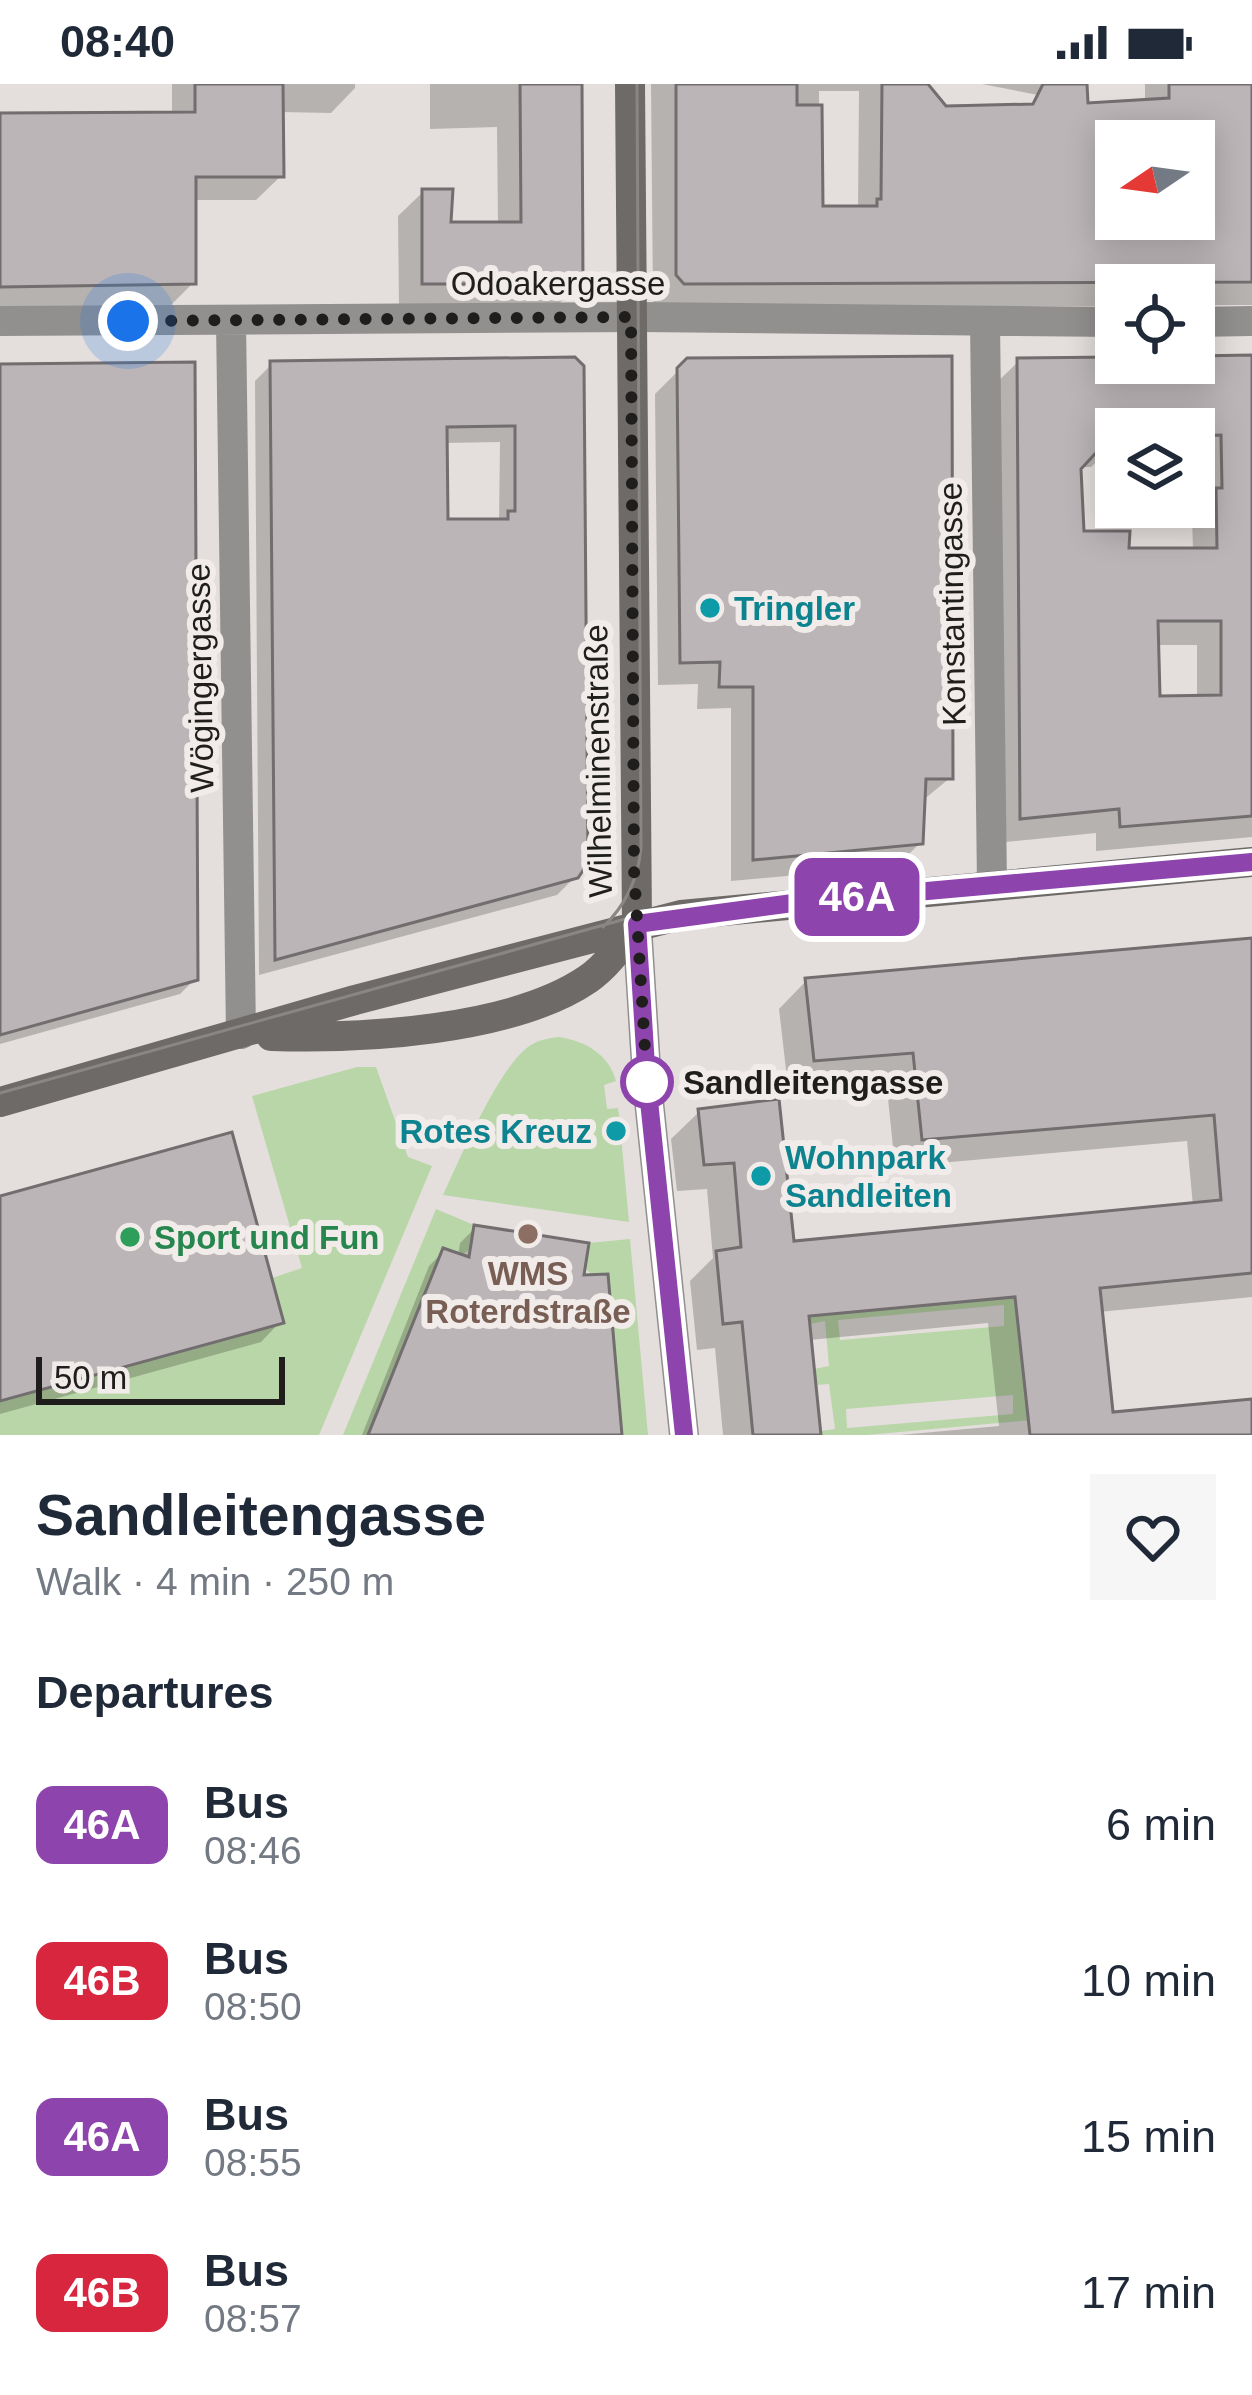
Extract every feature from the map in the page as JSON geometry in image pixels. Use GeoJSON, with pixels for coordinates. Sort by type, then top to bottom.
{"type":"FeatureCollection","features":[{"type":"Feature","properties":{"kind":"main road","name":"Wilhelminenstraße"},"geometry":{"type":"LineString","coordinates":[[630,84],[637,924]]}},
{"type":"Feature","properties":{"kind":"main road"},"geometry":{"type":"LineString","coordinates":[[0,1102],[637,924],[692,914],[1252,862]]}},
{"type":"Feature","properties":{"kind":"main road"},"geometry":{"type":"LineString","coordinates":[[241,1034],[382,1036],[483,1018],[572,989],[608,963],[637,924]]}},
{"type":"Feature","properties":{"kind":"street","name":"Odoakergasse"},"geometry":{"type":"LineString","coordinates":[[0,321],[631,317],[1095,322]]}},
{"type":"Feature","properties":{"kind":"street","name":"Wögingergasse"},"geometry":{"type":"LineString","coordinates":[[231,321],[241,1034]]}},
{"type":"Feature","properties":{"kind":"street","name":"Konstantingasse"},"geometry":{"type":"LineString","coordinates":[[986,322],[992,885]]}},
{"type":"Feature","properties":{"kind":"street"},"geometry":{"type":"LineString","coordinates":[[1215,322],[1252,322]]}},
{"type":"Feature","properties":{"kind":"street","name":"Wilhelminenstraße"},"geometry":{"type":"LineString","coordinates":[[637,924],[649,1106],[684,1435]]}},
{"type":"Feature","properties":{"kind":"green space"},"geometry":{"type":"Polygon","coordinates":[[[559,1037],[595,1050],[613,1072],[616,1081],[604,1085],[607,1109],[618,1108],[620,1123],[613,1125],[615,1137],[621,1136],[629,1222],[443,1195],[506,1071],[531,1045],[559,1037]]]}},
{"type":"Feature","properties":{"kind":"green space"},"geometry":{"type":"Polygon","coordinates":[[[357,1067],[376,1067],[408,1157],[432,1166],[319,1435],[0,1435],[0,1401],[283,1323],[272,1278],[302,1268],[252,1096],[357,1067]]]}},
{"type":"Feature","properties":{"kind":"green space"},"geometry":{"type":"Polygon","coordinates":[[[436,1209],[474,1225],[470,1249],[462,1255],[443,1249],[368,1435],[343,1435],[436,1209]]]}},
{"type":"Feature","properties":{"kind":"green space"},"geometry":{"type":"Polygon","coordinates":[[[630,1239],[648,1435],[622,1435],[608,1274],[591,1274],[585,1268],[589,1243],[630,1239]]]}},
{"type":"Feature","properties":{"kind":"green space"},"geometry":{"type":"Polygon","coordinates":[[[1015,1297],[1019,1347],[1036,1347],[1043,1419],[821,1435],[820,1431],[835,1429],[829,1384],[816,1385],[814,1369],[829,1366],[825,1321],[810,1324],[810,1316],[1015,1297]],[[1004,1305],[838,1320],[840,1340],[1004,1326],[1004,1305]],[[1013,1395],[846,1409],[847,1428],[1013,1414],[1013,1395]]]}},
{"type":"Feature","properties":{"kind":"building"},"geometry":{"type":"Polygon","coordinates":[[[195,84],[283,84],[284,177],[196,177],[196,284],[0,287],[0,113],[195,112],[195,84]]]}},
{"type":"Feature","properties":{"kind":"building"},"geometry":{"type":"Polygon","coordinates":[[[520,84],[582,84],[583,284],[422,284],[422,189],[453,189],[451,222],[521,222],[520,84]]]}},
{"type":"Feature","properties":{"kind":"building"},"geometry":{"type":"Polygon","coordinates":[[[676,84],[797,84],[797,105],[822,105],[823,206],[877,206],[881,199],[882,84],[928,84],[946,106],[1033,104],[1043,84],[1087,84],[1088,103],[1169,98],[1169,84],[1252,84],[1252,282],[1215,282],[1215,264],[1095,264],[1095,283],[684,284],[676,275],[676,84]]]}},
{"type":"Feature","properties":{"kind":"building"},"geometry":{"type":"Polygon","coordinates":[[[1252,355],[1252,816],[1120,827],[1119,809],[1020,819],[1017,358],[1095,357],[1095,384],[1215,384],[1215,356],[1252,355]],[[1158,621],[1160,696],[1221,695],[1221,621],[1158,621]]]}},
{"type":"Feature","properties":{"kind":"building"},"geometry":{"type":"Polygon","coordinates":[[[952,356],[953,779],[926,779],[923,844],[753,860],[753,687],[719,687],[720,662],[680,663],[677,368],[687,358],[952,356]]]}},
{"type":"Feature","properties":{"kind":"building"},"geometry":{"type":"Polygon","coordinates":[[[575,357],[584,366],[588,863],[578,878],[275,960],[270,361],[575,357]],[[515,426],[447,427],[448,519],[508,519],[508,511],[515,511],[515,426]]]}},
{"type":"Feature","properties":{"kind":"building"},"geometry":{"type":"Polygon","coordinates":[[[195,362],[198,980],[0,1035],[0,364],[195,362]]]}},
{"type":"Feature","properties":{"kind":"building","name":"Wohnpark Sandleiten"},"geometry":{"type":"Polygon","coordinates":[[[1252,938],[1252,1273],[1100,1288],[1113,1412],[1252,1399],[1252,1435],[1030,1435],[1015,1297],[809,1316],[821,1435],[753,1435],[742,1322],[723,1324],[716,1251],[741,1247],[734,1163],[704,1165],[698,1109],[779,1099],[794,1241],[1221,1200],[1214,1115],[922,1140],[913,1053],[814,1061],[805,978],[1252,938]]]}},
{"type":"Feature","properties":{"kind":"building","name":"Sport und Fun"},"geometry":{"type":"Polygon","coordinates":[[[232,1132],[284,1323],[0,1401],[0,1196],[232,1132]]]}},
{"type":"Feature","properties":{"kind":"building"},"geometry":{"type":"Polygon","coordinates":[[[474,1225],[589,1243],[584,1275],[608,1274],[622,1435],[368,1435],[443,1248],[469,1257],[474,1225]]]}},
{"type":"Feature","properties":{"kind":"tram line"},"geometry":{"type":"LineString","coordinates":[[603,927],[630,891],[641,848],[637,84]]}},
{"type":"Feature","properties":{"kind":"tram line"},"geometry":{"type":"LineString","coordinates":[[0,1093],[654,911],[708,902],[1252,854]]}},
{"type":"Feature","properties":{"kind":"bus line","name":"46A"},"geometry":{"type":"LineString","coordinates":[[684,1435],[647,1082],[637,924],[793,903],[1252,862]]}},
{"type":"Feature","properties":{"kind":"place","name":"Tringler"},"geometry":{"type":"Point","coordinates":[710,608]}},
{"type":"Feature","properties":{"kind":"place","name":"Sandleitengasse"},"geometry":{"type":"Point","coordinates":[647,1082]}},
{"type":"Feature","properties":{"kind":"place","name":"Rotes Kreuz"},"geometry":{"type":"Point","coordinates":[616,1131]}},
{"type":"Feature","properties":{"kind":"place","name":"Wohnpark Sandleiten"},"geometry":{"type":"Point","coordinates":[761,1176]}},
{"type":"Feature","properties":{"kind":"place","name":"WMS Roterdstraße"},"geometry":{"type":"Point","coordinates":[528,1234]}},
{"type":"Feature","properties":{"kind":"place","name":"Sport und Fun"},"geometry":{"type":"Point","coordinates":[130,1237]}},
{"type":"Feature","properties":{"kind":"route"},"geometry":{"type":"LineString","coordinates":[[128,321],[631,317],[634,870],[647,1082]]}}]}
